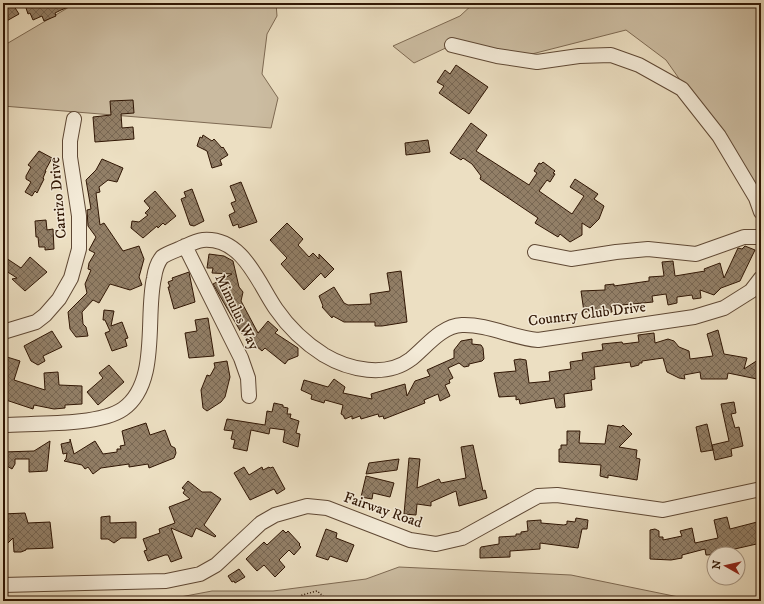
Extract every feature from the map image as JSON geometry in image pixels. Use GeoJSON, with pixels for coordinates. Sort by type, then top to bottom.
{"type":"FeatureCollection","features":[{"type":"Feature","properties":{"kind":"street"},"geometry":{"type":"LineString","coordinates":[[452,45],[497,56],[537,62],[579,56],[611,55],[639,64],[682,88],[719,136],[756,198],[761,212]]}},
{"type":"Feature","properties":{"kind":"street","name":"Carrizo Drive"},"geometry":{"type":"LineString","coordinates":[[3,332],[36,322],[45,315],[59,299],[71,278],[79,249],[79,216],[70,157],[70,141],[74,119]]}},
{"type":"Feature","properties":{"kind":"street"},"geometry":{"type":"LineString","coordinates":[[535,252],[571,259],[648,249],[696,254],[744,237],[761,237]]}},
{"type":"Feature","properties":{"kind":"street","name":"Country Club Drive"},"geometry":{"type":"LineString","coordinates":[[3,425],[93,420],[122,410],[138,395],[147,367],[152,286],[156,270],[162,257],[185,246],[203,240],[221,242],[246,259],[277,310],[294,332],[324,355],[340,363],[362,369],[384,371],[409,360],[441,333],[461,325],[480,327],[523,339],[538,340],[694,317],[724,308],[751,291],[761,278]]}},
{"type":"Feature","properties":{"kind":"street","name":"Mimulus Way"},"geometry":{"type":"LineString","coordinates":[[185,246],[241,358],[248,378],[249,396]]}},
{"type":"Feature","properties":{"kind":"street","name":"Fairway Road"},"geometry":{"type":"LineString","coordinates":[[3,585],[166,581],[200,574],[216,565],[261,523],[275,515],[306,506],[326,508],[410,540],[436,544],[462,538],[538,496],[557,495],[663,510],[761,489]]}},
{"type":"Feature","properties":{"kind":"path"},"geometry":{"type":"LineString","coordinates":[[298,601],[302,595],[317,591],[323,596],[323,601]]}},
{"type":"Feature","properties":{"kind":"shaded area"},"geometry":{"type":"Polygon","coordinates":[[[76,3],[276,3],[277,16],[267,34],[262,74],[278,98],[271,128],[3,106],[3,46],[76,3]]]}},
{"type":"Feature","properties":{"kind":"shaded area"},"geometry":{"type":"Polygon","coordinates":[[[474,3],[761,3],[761,195],[666,60],[626,30],[528,55],[452,45],[414,63],[393,46],[460,16],[474,3]]]}},
{"type":"Feature","properties":{"kind":"shaded area"},"geometry":{"type":"Polygon","coordinates":[[[399,567],[571,575],[698,601],[18,601],[18,598],[175,598],[212,591],[273,591],[366,579],[399,567]]]}},
{"type":"Feature","properties":{"kind":"building"},"geometry":{"type":"Polygon","coordinates":[[[7,3],[12,3],[19,14],[3,23],[3,6],[7,3]]]}},
{"type":"Feature","properties":{"kind":"building"},"geometry":{"type":"Polygon","coordinates":[[[31,3],[76,4],[55,13],[56,16],[44,21],[42,16],[33,20],[30,13],[28,14],[25,5],[31,3]]]}},
{"type":"Feature","properties":{"kind":"building"},"geometry":{"type":"Polygon","coordinates":[[[456,65],[488,87],[469,114],[439,93],[444,86],[437,82],[445,70],[450,74],[456,65]]]}},
{"type":"Feature","properties":{"kind":"building"},"geometry":{"type":"Polygon","coordinates":[[[133,100],[134,113],[121,114],[122,128],[133,127],[134,139],[95,142],[93,117],[111,115],[110,101],[133,100]]]}},
{"type":"Feature","properties":{"kind":"building"},"geometry":{"type":"Polygon","coordinates":[[[471,123],[487,135],[476,151],[529,185],[537,173],[534,171],[539,163],[541,164],[543,162],[555,171],[553,173],[555,174],[550,182],[547,180],[539,191],[572,214],[584,196],[570,187],[575,179],[598,194],[594,199],[604,206],[599,219],[590,228],[582,223],[582,235],[570,242],[560,234],[558,237],[535,223],[538,218],[480,179],[481,176],[472,164],[463,158],[461,160],[450,153],[471,123]]]}},
{"type":"Feature","properties":{"kind":"building"},"geometry":{"type":"Polygon","coordinates":[[[203,135],[212,141],[214,139],[222,148],[223,147],[228,155],[220,160],[222,165],[212,168],[207,151],[197,146],[200,137],[202,138],[203,135]]]}},
{"type":"Feature","properties":{"kind":"building"},"geometry":{"type":"Polygon","coordinates":[[[428,140],[430,152],[406,155],[405,143],[428,140]]]}},
{"type":"Feature","properties":{"kind":"building"},"geometry":{"type":"Polygon","coordinates":[[[39,151],[52,158],[45,171],[44,179],[37,193],[35,191],[32,196],[25,192],[31,182],[26,179],[26,176],[31,167],[28,165],[39,151]]]}},
{"type":"Feature","properties":{"kind":"building"},"geometry":{"type":"Polygon","coordinates":[[[102,159],[123,168],[117,182],[108,180],[99,187],[100,192],[96,193],[100,225],[104,223],[123,251],[139,246],[144,259],[139,277],[142,285],[130,290],[110,284],[99,303],[93,300],[82,312],[83,324],[86,327],[88,336],[76,337],[70,329],[68,312],[87,293],[85,284],[91,270],[88,269],[89,263],[95,253],[89,250],[96,237],[88,226],[87,210],[91,209],[86,180],[96,170],[102,159]]]}},
{"type":"Feature","properties":{"kind":"building"},"geometry":{"type":"Polygon","coordinates":[[[241,182],[257,222],[239,228],[238,224],[233,226],[229,215],[235,212],[231,203],[236,201],[230,186],[241,182]]]}},
{"type":"Feature","properties":{"kind":"building"},"geometry":{"type":"Polygon","coordinates":[[[192,189],[204,221],[194,226],[190,225],[181,199],[186,197],[184,192],[192,189]]]}},
{"type":"Feature","properties":{"kind":"building"},"geometry":{"type":"Polygon","coordinates":[[[155,191],[176,216],[165,225],[163,223],[158,228],[157,226],[143,238],[131,228],[132,221],[139,222],[148,215],[145,213],[150,208],[144,201],[155,191]]]}},
{"type":"Feature","properties":{"kind":"building"},"geometry":{"type":"Polygon","coordinates":[[[46,220],[47,230],[53,229],[54,249],[45,250],[45,247],[39,247],[38,237],[36,237],[35,221],[46,220]]]}},
{"type":"Feature","properties":{"kind":"building"},"geometry":{"type":"Polygon","coordinates":[[[287,223],[303,239],[298,245],[309,257],[313,253],[319,259],[319,254],[334,269],[325,278],[321,273],[304,290],[281,264],[287,258],[270,240],[287,223]]]}},
{"type":"Feature","properties":{"kind":"building"},"geometry":{"type":"Polygon","coordinates":[[[745,246],[755,250],[740,281],[721,288],[714,295],[700,290],[701,298],[693,299],[692,295],[677,297],[677,303],[668,305],[666,294],[652,296],[653,302],[611,306],[612,312],[584,312],[581,291],[605,290],[605,285],[614,284],[614,286],[649,281],[649,277],[664,276],[662,262],[673,261],[675,276],[705,271],[704,269],[720,263],[724,278],[738,248],[742,249],[745,246]]]}},
{"type":"Feature","properties":{"kind":"building"},"geometry":{"type":"Polygon","coordinates":[[[209,254],[224,256],[233,261],[239,287],[243,292],[241,301],[258,333],[268,321],[278,330],[275,333],[298,348],[298,356],[288,360],[285,364],[265,348],[262,351],[242,334],[213,284],[232,274],[212,273],[213,268],[207,268],[209,254]]]}},
{"type":"Feature","properties":{"kind":"building"},"geometry":{"type":"Polygon","coordinates":[[[3,256],[21,268],[30,257],[47,272],[25,291],[12,279],[17,278],[3,269],[3,256]]]}},
{"type":"Feature","properties":{"kind":"building"},"geometry":{"type":"Polygon","coordinates":[[[401,271],[407,322],[375,326],[375,322],[344,322],[333,316],[332,318],[322,307],[323,306],[319,296],[334,287],[344,303],[348,305],[371,304],[370,294],[390,291],[387,273],[401,271]]]}},
{"type":"Feature","properties":{"kind":"building"},"geometry":{"type":"Polygon","coordinates":[[[189,272],[195,302],[174,309],[168,282],[173,280],[172,278],[189,272]]]}},
{"type":"Feature","properties":{"kind":"building"},"geometry":{"type":"Polygon","coordinates":[[[104,310],[114,311],[111,326],[122,322],[128,338],[125,339],[127,346],[112,351],[105,333],[110,331],[105,320],[103,320],[104,310]]]}},
{"type":"Feature","properties":{"kind":"building"},"geometry":{"type":"Polygon","coordinates":[[[208,318],[214,356],[189,358],[185,333],[197,331],[195,320],[208,318]]]}},
{"type":"Feature","properties":{"kind":"building"},"geometry":{"type":"Polygon","coordinates":[[[718,330],[724,354],[747,358],[744,369],[761,358],[761,377],[757,379],[728,373],[727,379],[701,379],[700,372],[684,375],[685,379],[679,378],[667,372],[663,358],[642,361],[639,365],[631,367],[630,362],[594,367],[595,379],[591,380],[592,390],[564,394],[565,407],[556,408],[554,398],[520,404],[519,399],[516,400],[516,396],[499,397],[494,373],[516,371],[514,360],[526,360],[529,383],[550,381],[549,372],[571,369],[570,362],[583,360],[582,353],[603,350],[602,344],[639,342],[638,335],[654,333],[655,343],[668,339],[674,341],[679,347],[689,351],[690,359],[713,356],[707,334],[718,330]]]}},
{"type":"Feature","properties":{"kind":"building"},"geometry":{"type":"Polygon","coordinates":[[[52,331],[62,347],[43,356],[45,361],[38,365],[31,361],[24,346],[52,331]]]}},
{"type":"Feature","properties":{"kind":"building"},"geometry":{"type":"Polygon","coordinates":[[[472,339],[472,344],[481,345],[483,348],[484,359],[482,361],[469,364],[469,366],[464,367],[459,363],[448,368],[453,378],[449,380],[450,383],[445,385],[450,396],[440,401],[438,394],[424,400],[425,403],[384,419],[383,416],[379,417],[378,414],[361,419],[360,416],[352,419],[352,416],[345,419],[341,414],[343,405],[325,400],[324,403],[311,399],[312,395],[301,390],[304,380],[328,387],[334,379],[345,387],[343,393],[372,399],[371,394],[405,384],[407,396],[415,381],[430,376],[427,370],[454,358],[454,350],[461,341],[472,339]]]}},
{"type":"Feature","properties":{"kind":"building"},"geometry":{"type":"Polygon","coordinates":[[[7,357],[20,361],[14,380],[45,390],[44,373],[58,372],[59,385],[82,386],[82,404],[65,405],[65,408],[54,409],[34,405],[33,409],[3,399],[3,367],[7,357]]]}},
{"type":"Feature","properties":{"kind":"building"},"geometry":{"type":"Polygon","coordinates":[[[227,361],[230,377],[225,397],[221,402],[207,411],[203,408],[201,390],[207,375],[210,376],[215,367],[214,363],[227,361]]]}},
{"type":"Feature","properties":{"kind":"building"},"geometry":{"type":"Polygon","coordinates":[[[109,365],[124,382],[98,405],[87,392],[103,378],[99,373],[109,365]]]}},
{"type":"Feature","properties":{"kind":"building"},"geometry":{"type":"Polygon","coordinates":[[[734,402],[736,413],[731,414],[735,428],[739,427],[743,446],[731,449],[732,456],[715,460],[712,445],[729,441],[721,404],[734,402]]]}},
{"type":"Feature","properties":{"kind":"building"},"geometry":{"type":"Polygon","coordinates":[[[274,403],[288,408],[287,414],[291,414],[290,418],[299,421],[296,433],[300,434],[298,447],[283,442],[285,430],[270,428],[269,434],[251,430],[247,451],[233,448],[235,440],[231,439],[233,431],[224,430],[227,419],[265,425],[267,411],[272,412],[274,403]]]}},
{"type":"Feature","properties":{"kind":"building"},"geometry":{"type":"Polygon","coordinates":[[[146,423],[150,435],[165,430],[171,446],[175,448],[176,453],[174,458],[149,468],[148,464],[129,467],[129,464],[101,468],[93,474],[88,467],[85,469],[82,465],[64,461],[67,453],[63,454],[61,444],[70,442],[70,439],[74,454],[95,441],[103,454],[117,452],[117,449],[121,449],[120,446],[125,445],[122,431],[146,423]]]}},
{"type":"Feature","properties":{"kind":"building"},"geometry":{"type":"Polygon","coordinates":[[[707,424],[713,450],[701,452],[696,427],[707,424]]]}},
{"type":"Feature","properties":{"kind":"building"},"geometry":{"type":"Polygon","coordinates":[[[608,425],[621,427],[623,425],[632,434],[619,447],[637,450],[636,458],[640,459],[637,480],[608,475],[608,478],[600,476],[601,465],[559,462],[559,449],[561,449],[561,445],[567,445],[567,431],[580,431],[579,443],[605,444],[608,425]]]}},
{"type":"Feature","properties":{"kind":"building"},"geometry":{"type":"Polygon","coordinates":[[[50,441],[47,471],[29,472],[29,459],[15,459],[15,464],[12,469],[7,466],[3,466],[3,452],[34,451],[50,441]]]}},
{"type":"Feature","properties":{"kind":"building"},"geometry":{"type":"Polygon","coordinates":[[[473,445],[483,491],[485,490],[487,498],[459,506],[456,491],[431,502],[431,506],[417,504],[416,515],[404,514],[409,458],[420,459],[417,488],[439,479],[441,483],[466,478],[461,447],[473,445]]]}},
{"type":"Feature","properties":{"kind":"building"},"geometry":{"type":"Polygon","coordinates":[[[399,459],[397,470],[366,474],[369,463],[399,459]]]}},
{"type":"Feature","properties":{"kind":"building"},"geometry":{"type":"Polygon","coordinates":[[[244,467],[249,475],[262,467],[263,470],[273,467],[285,489],[277,494],[274,489],[250,500],[234,473],[244,467]]]}},
{"type":"Feature","properties":{"kind":"building"},"geometry":{"type":"Polygon","coordinates":[[[366,476],[394,483],[390,497],[373,493],[372,499],[361,497],[366,476]]]}},
{"type":"Feature","properties":{"kind":"building"},"geometry":{"type":"Polygon","coordinates":[[[188,481],[202,492],[211,492],[221,499],[204,525],[216,536],[215,537],[196,528],[192,537],[171,528],[182,558],[171,562],[168,555],[165,555],[148,561],[144,551],[147,550],[143,539],[160,533],[159,529],[175,523],[169,507],[190,499],[183,493],[185,490],[182,488],[188,481]]]}},
{"type":"Feature","properties":{"kind":"building"},"geometry":{"type":"Polygon","coordinates":[[[25,513],[28,523],[50,522],[53,548],[26,549],[21,552],[14,552],[13,538],[3,548],[3,514],[25,513]]]}},
{"type":"Feature","properties":{"kind":"building"},"geometry":{"type":"Polygon","coordinates":[[[110,516],[110,523],[136,522],[136,538],[121,538],[114,543],[108,539],[101,539],[101,517],[110,516]]]}},
{"type":"Feature","properties":{"kind":"building"},"geometry":{"type":"Polygon","coordinates":[[[727,517],[730,529],[761,521],[761,543],[746,546],[706,546],[706,555],[705,549],[682,555],[682,558],[671,560],[650,559],[650,530],[655,529],[659,531],[659,537],[663,537],[663,540],[682,536],[680,531],[692,528],[695,543],[718,538],[714,520],[727,517]]]}},
{"type":"Feature","properties":{"kind":"building"},"geometry":{"type":"Polygon","coordinates":[[[576,518],[588,520],[587,529],[582,529],[578,548],[540,543],[540,549],[510,551],[510,557],[480,558],[481,547],[499,544],[499,537],[516,536],[516,534],[521,534],[521,532],[528,531],[527,521],[541,520],[541,523],[564,525],[567,524],[567,521],[575,522],[576,518]]]}},
{"type":"Feature","properties":{"kind":"building"},"geometry":{"type":"Polygon","coordinates":[[[326,529],[337,533],[336,538],[354,545],[347,562],[330,556],[328,560],[316,556],[326,529]]]}},
{"type":"Feature","properties":{"kind":"building"},"geometry":{"type":"Polygon","coordinates":[[[283,530],[286,533],[288,531],[301,547],[294,555],[289,550],[279,560],[285,567],[275,577],[264,565],[257,571],[246,559],[264,542],[267,545],[283,530]]]}},
{"type":"Feature","properties":{"kind":"building"},"geometry":{"type":"Polygon","coordinates":[[[239,569],[245,577],[235,583],[234,581],[232,582],[228,576],[239,569]]]}}]}
